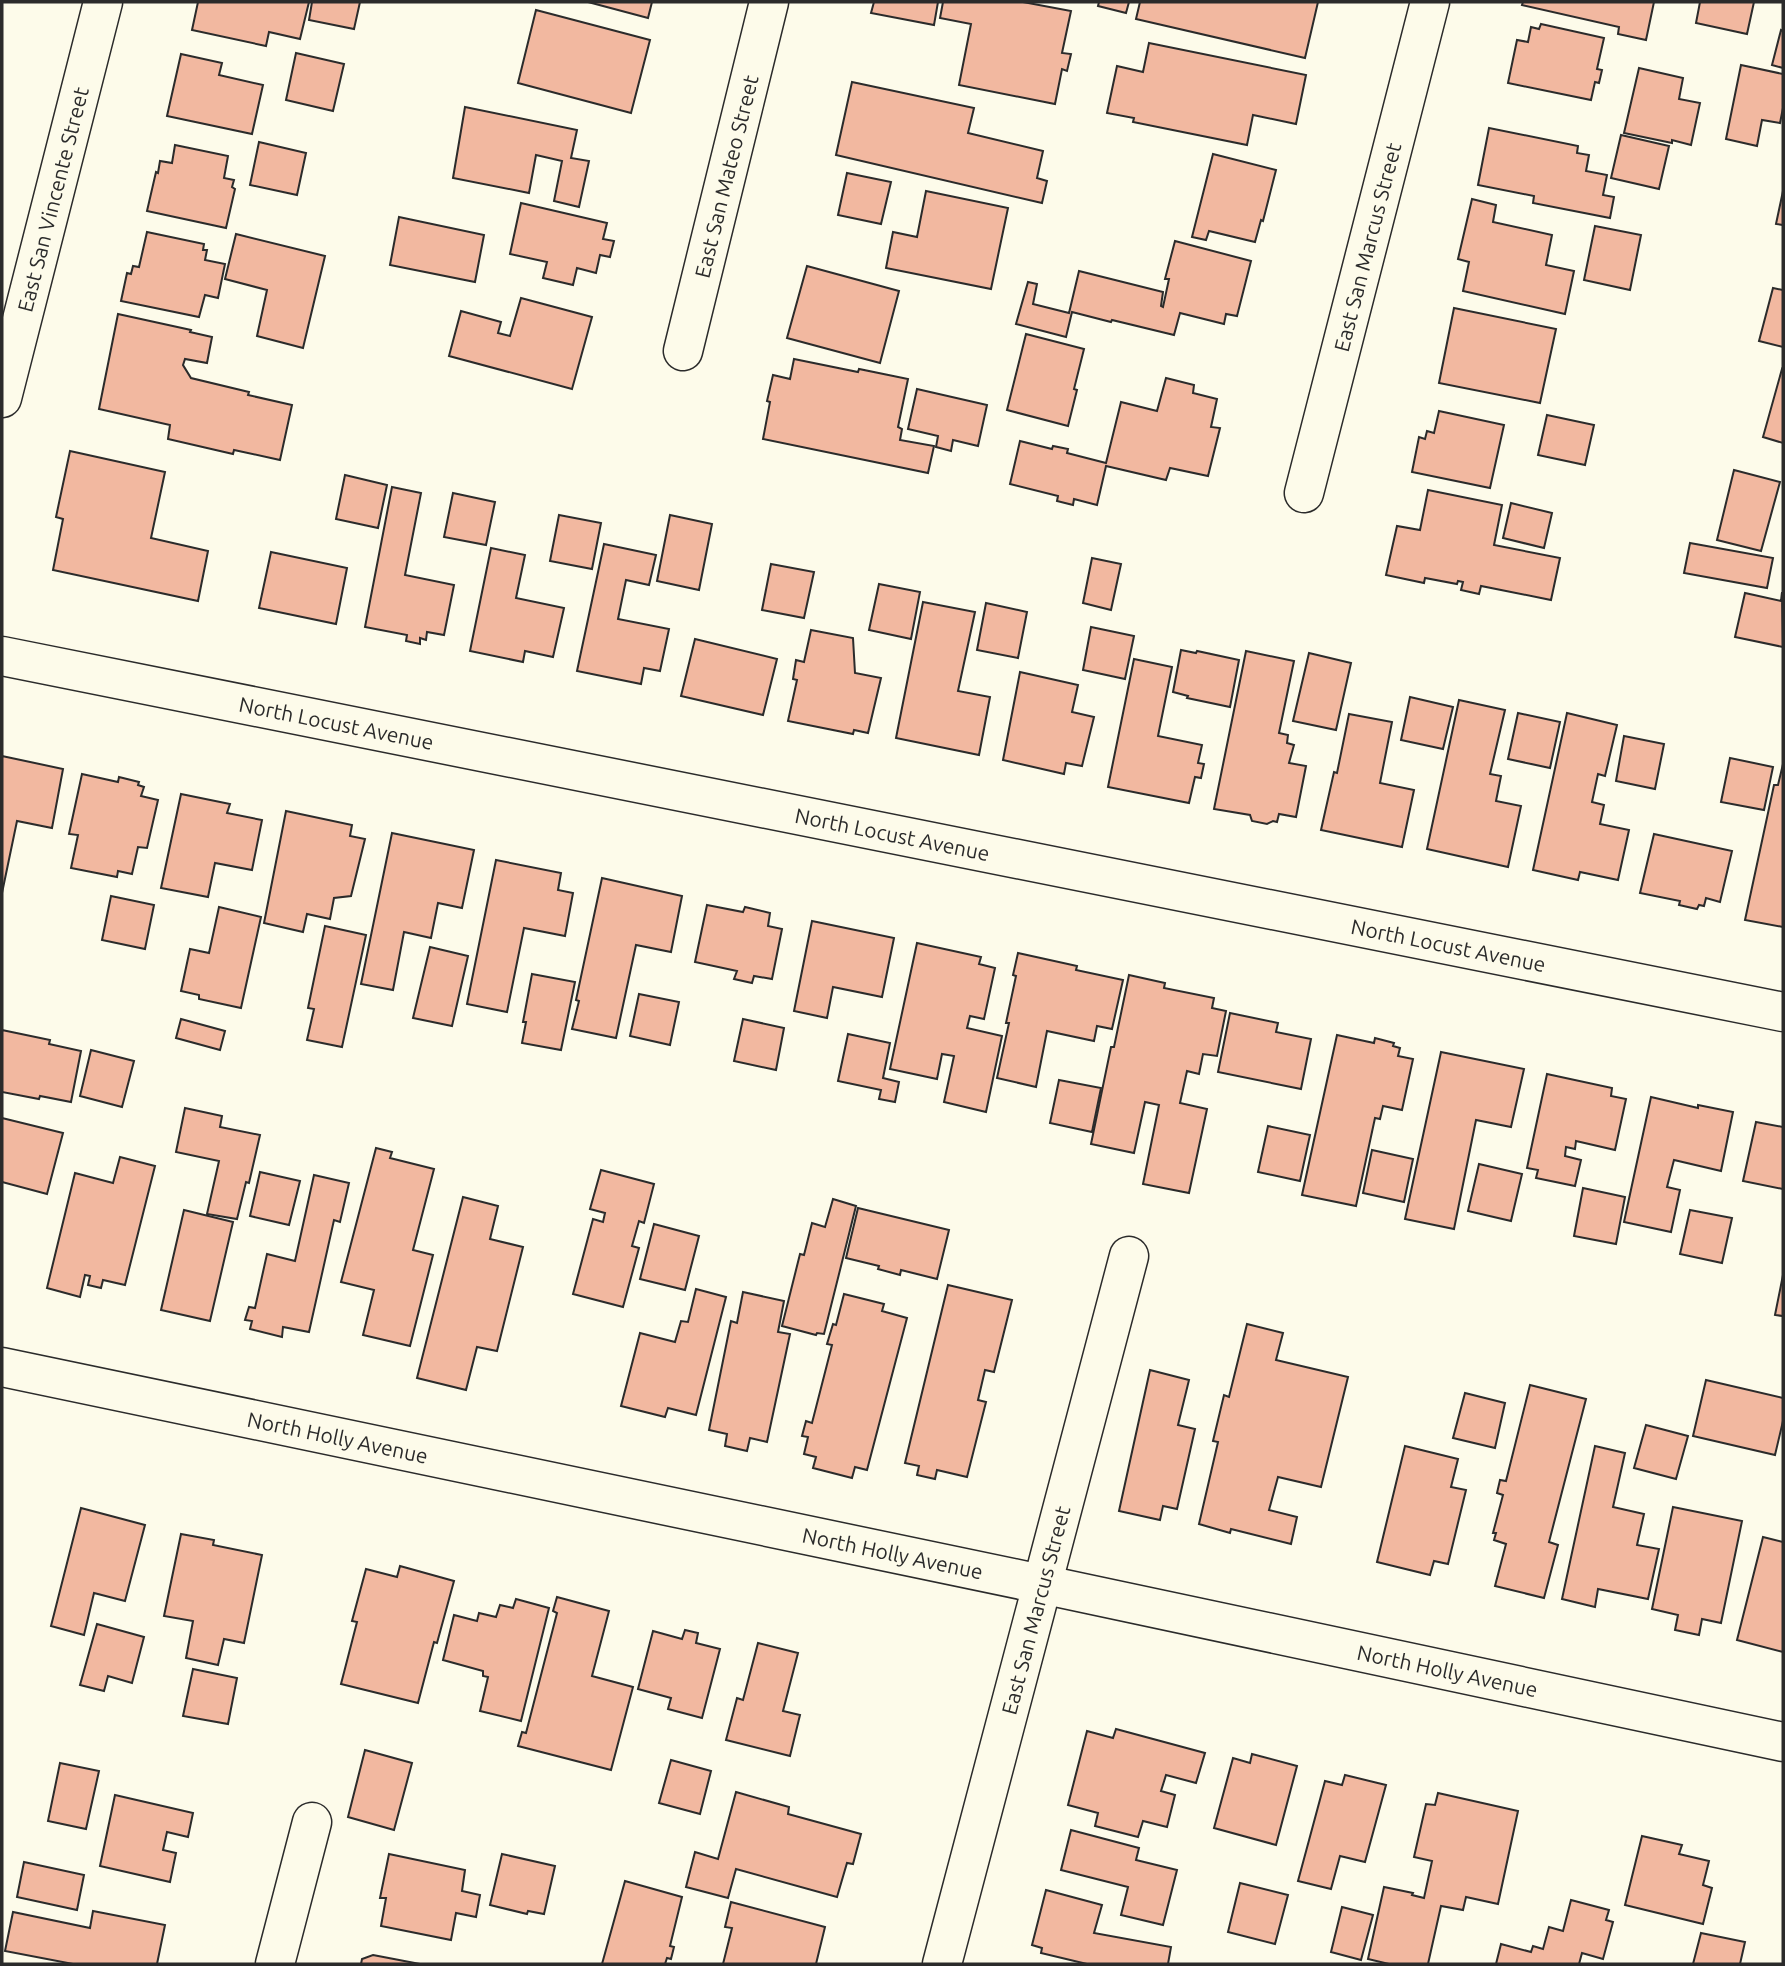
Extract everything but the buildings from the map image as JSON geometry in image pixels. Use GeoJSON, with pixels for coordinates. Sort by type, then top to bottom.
{"type":"FeatureCollection","features":[{"type":"Feature","properties":{"kind":"street","name":"East San Vincente Street"},"geometry":{"type":"LineString","coordinates":[[2,398],[103,2]]}},
{"type":"Feature","properties":{"kind":"street","name":"East San Mateo Street"},"geometry":{"type":"LineString","coordinates":[[682,351],[769,2]]}},
{"type":"Feature","properties":{"kind":"street","name":"East San Marcus Street"},"geometry":{"type":"LineString","coordinates":[[1304,493],[1430,2]]}},
{"type":"Feature","properties":{"kind":"street","name":"North Locust Avenue"},"geometry":{"type":"LineString","coordinates":[[2,656],[1783,1012]]}},
{"type":"Feature","properties":{"kind":"street","name":"East San Marcus Street"},"geometry":{"type":"LineString","coordinates":[[942,1964],[1129,1256]]}},
{"type":"Feature","properties":{"kind":"street","name":"North Holly Avenue"},"geometry":{"type":"LineString","coordinates":[[2,1367],[1783,1742]]}},
{"type":"Feature","properties":{"kind":"street"},"geometry":{"type":"LineString","coordinates":[[275,1964],[312,1822]]}}]}
